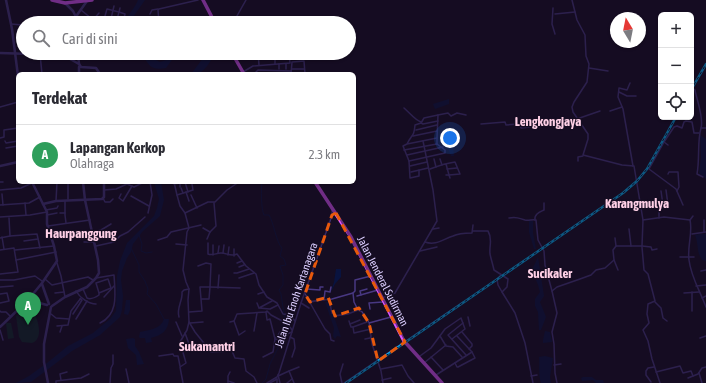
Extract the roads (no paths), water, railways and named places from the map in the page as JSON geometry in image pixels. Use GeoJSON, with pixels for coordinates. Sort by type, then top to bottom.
{"type":"FeatureCollection","features":[{"type":"Feature","properties":{"kind":"main road"},"geometry":{"type":"LineString","coordinates":[[52,0],[64,3],[92,0]]}},
{"type":"Feature","properties":{"kind":"main road"},"geometry":{"type":"LineString","coordinates":[[203,0],[211,16]]}},
{"type":"Feature","properties":{"kind":"main road"},"geometry":{"type":"LineString","coordinates":[[236,60],[242,72]]}},
{"type":"Feature","properties":{"kind":"main road","name":"Jalan Jenderal Sudirman"},"geometry":{"type":"LineString","coordinates":[[316,184],[332,207],[334,214],[351,236],[405,342],[442,383]]}},
{"type":"Feature","properties":{"kind":"street"},"geometry":{"type":"LineString","coordinates":[[6,0],[17,72]]}},
{"type":"Feature","properties":{"kind":"street"},"geometry":{"type":"LineString","coordinates":[[150,14],[152,10],[198,0]]}},
{"type":"Feature","properties":{"kind":"street"},"geometry":{"type":"LineString","coordinates":[[237,16],[246,0]]}},
{"type":"Feature","properties":{"kind":"street"},"geometry":{"type":"LineString","coordinates":[[572,0],[575,12],[585,35],[586,56],[589,64],[587,82],[572,107],[588,134],[583,156]]}},
{"type":"Feature","properties":{"kind":"street"},"geometry":{"type":"LineString","coordinates":[[77,16],[87,1]]}},
{"type":"Feature","properties":{"kind":"street"},"geometry":{"type":"LineString","coordinates":[[64,3],[73,11],[76,16]]}},
{"type":"Feature","properties":{"kind":"street"},"geometry":{"type":"LineString","coordinates":[[112,16],[114,6]]}},
{"type":"Feature","properties":{"kind":"street"},"geometry":{"type":"LineString","coordinates":[[118,16],[120,8]]}},
{"type":"Feature","properties":{"kind":"street"},"geometry":{"type":"LineString","coordinates":[[553,8],[554,14],[552,24],[555,34]]}},
{"type":"Feature","properties":{"kind":"street"},"geometry":{"type":"LineString","coordinates":[[158,9],[158,16]]}},
{"type":"Feature","properties":{"kind":"street"},"geometry":{"type":"LineString","coordinates":[[81,10],[88,16]]}},
{"type":"Feature","properties":{"kind":"street"},"geometry":{"type":"LineString","coordinates":[[105,16],[107,10],[124,13],[124,16]]}},
{"type":"Feature","properties":{"kind":"street"},"geometry":{"type":"LineString","coordinates":[[554,14],[575,12]]}},
{"type":"Feature","properties":{"kind":"street"},"geometry":{"type":"LineString","coordinates":[[11,24],[16,24]]}},
{"type":"Feature","properties":{"kind":"street"},"geometry":{"type":"LineString","coordinates":[[0,54],[15,54]]}},
{"type":"Feature","properties":{"kind":"street"},"geometry":{"type":"LineString","coordinates":[[41,60],[42,72]]}},
{"type":"Feature","properties":{"kind":"street"},"geometry":{"type":"LineString","coordinates":[[72,60],[83,68],[96,68],[99,72]]}},
{"type":"Feature","properties":{"kind":"street"},"geometry":{"type":"LineString","coordinates":[[79,60],[79,72]]}},
{"type":"Feature","properties":{"kind":"street"},"geometry":{"type":"LineString","coordinates":[[258,60],[259,65]]}},
{"type":"Feature","properties":{"kind":"street"},"geometry":{"type":"LineString","coordinates":[[276,60],[276,64]]}},
{"type":"Feature","properties":{"kind":"street"},"geometry":{"type":"LineString","coordinates":[[244,72],[252,66],[286,64],[291,63],[290,60]]}},
{"type":"Feature","properties":{"kind":"street"},"geometry":{"type":"LineString","coordinates":[[257,72],[258,70],[292,70],[304,70],[304,62],[292,62],[292,70]]}},
{"type":"Feature","properties":{"kind":"street"},"geometry":{"type":"LineString","coordinates":[[279,64],[279,69]]}},
{"type":"Feature","properties":{"kind":"street"},"geometry":{"type":"LineString","coordinates":[[286,64],[286,69]]}},
{"type":"Feature","properties":{"kind":"street"},"geometry":{"type":"LineString","coordinates":[[589,68],[608,71]]}},
{"type":"Feature","properties":{"kind":"street"},"geometry":{"type":"LineString","coordinates":[[630,83],[627,89],[619,88],[618,98],[622,107],[633,166],[635,169],[643,220],[642,246],[644,270],[648,274],[655,302],[661,308],[663,318],[668,321]]}},
{"type":"Feature","properties":{"kind":"street"},"geometry":{"type":"LineString","coordinates":[[694,89],[702,122],[702,128],[699,133],[700,156],[697,174],[703,178]]}},
{"type":"Feature","properties":{"kind":"street"},"geometry":{"type":"LineString","coordinates":[[619,92],[627,96],[636,96]]}},
{"type":"Feature","properties":{"kind":"street"},"geometry":{"type":"LineString","coordinates":[[0,107],[16,103]]}},
{"type":"Feature","properties":{"kind":"street"},"geometry":{"type":"LineString","coordinates":[[610,111],[622,107]]}},
{"type":"Feature","properties":{"kind":"street"},"geometry":{"type":"LineString","coordinates":[[404,108],[423,124],[438,121]]}},
{"type":"Feature","properties":{"kind":"street"},"geometry":{"type":"LineString","coordinates":[[481,124],[505,122],[506,125],[519,124],[520,128],[570,126],[570,122],[600,111]]}},
{"type":"Feature","properties":{"kind":"street"},"geometry":{"type":"LineString","coordinates":[[419,170],[419,176],[410,178],[411,172],[409,161],[403,146],[407,144],[409,139],[413,136],[416,130],[415,126],[424,118],[448,113],[451,116],[457,114],[466,115]]}},
{"type":"Feature","properties":{"kind":"street"},"geometry":{"type":"LineString","coordinates":[[409,161],[445,153],[443,148],[438,144],[436,138],[438,115]]}},
{"type":"Feature","properties":{"kind":"street"},"geometry":{"type":"LineString","coordinates":[[683,205],[677,191],[649,169],[674,127],[677,126],[682,128],[684,122],[692,122],[694,133],[699,133]]}},
{"type":"Feature","properties":{"kind":"street"},"geometry":{"type":"LineString","coordinates":[[416,130],[438,125]]}},
{"type":"Feature","properties":{"kind":"street"},"geometry":{"type":"LineString","coordinates":[[0,138],[4,137],[4,130],[16,128]]}},
{"type":"Feature","properties":{"kind":"street"},"geometry":{"type":"LineString","coordinates":[[413,136],[437,131]]}},
{"type":"Feature","properties":{"kind":"street"},"geometry":{"type":"LineString","coordinates":[[407,144],[436,138]]}},
{"type":"Feature","properties":{"kind":"street"},"geometry":{"type":"LineString","coordinates":[[5,141],[6,143],[16,141]]}},
{"type":"Feature","properties":{"kind":"street"},"geometry":{"type":"LineString","coordinates":[[370,309],[369,303],[383,300],[394,293],[438,219],[423,141]]}},
{"type":"Feature","properties":{"kind":"street"},"geometry":{"type":"LineString","coordinates":[[664,142],[668,145]]}},
{"type":"Feature","properties":{"kind":"street"},"geometry":{"type":"LineString","coordinates":[[404,150],[438,144]]}},
{"type":"Feature","properties":{"kind":"street"},"geometry":{"type":"LineString","coordinates":[[6,148],[16,146]]}},
{"type":"Feature","properties":{"kind":"street"},"geometry":{"type":"LineString","coordinates":[[407,155],[443,148]]}},
{"type":"Feature","properties":{"kind":"street"},"geometry":{"type":"LineString","coordinates":[[578,161],[578,157],[583,156],[633,166]]}},
{"type":"Feature","properties":{"kind":"street"},"geometry":{"type":"LineString","coordinates":[[434,159],[436,167]]}},
{"type":"Feature","properties":{"kind":"street"},"geometry":{"type":"LineString","coordinates":[[440,159],[442,165]]}},
{"type":"Feature","properties":{"kind":"street"},"geometry":{"type":"LineString","coordinates":[[0,166],[16,162]]}},
{"type":"Feature","properties":{"kind":"street"},"geometry":{"type":"LineString","coordinates":[[410,166],[427,162]]}},
{"type":"Feature","properties":{"kind":"street"},"geometry":{"type":"LineString","coordinates":[[411,172],[456,162],[460,174]]}},
{"type":"Feature","properties":{"kind":"street"},"geometry":{"type":"LineString","coordinates":[[446,164],[450,176]]}},
{"type":"Feature","properties":{"kind":"street"},"geometry":{"type":"LineString","coordinates":[[447,169],[458,168]]}},
{"type":"Feature","properties":{"kind":"street"},"geometry":{"type":"LineString","coordinates":[[668,174],[669,172],[678,172],[679,187],[677,191]]}},
{"type":"Feature","properties":{"kind":"street"},"geometry":{"type":"LineString","coordinates":[[446,175],[450,176],[463,173]]}},
{"type":"Feature","properties":{"kind":"street"},"geometry":{"type":"LineString","coordinates":[[0,190],[21,188],[30,184]]}},
{"type":"Feature","properties":{"kind":"street"},"geometry":{"type":"LineString","coordinates":[[33,184],[47,213],[48,226],[56,252],[56,263],[65,297]]}},
{"type":"Feature","properties":{"kind":"street"},"geometry":{"type":"LineString","coordinates":[[56,201],[57,184]]}},
{"type":"Feature","properties":{"kind":"street"},"geometry":{"type":"LineString","coordinates":[[66,223],[65,213],[68,184]]}},
{"type":"Feature","properties":{"kind":"street"},"geometry":{"type":"LineString","coordinates":[[83,184],[85,200],[99,268],[99,274],[96,280],[99,293]]}},
{"type":"Feature","properties":{"kind":"street"},"geometry":{"type":"LineString","coordinates":[[104,184],[103,198],[105,202],[110,202],[113,199]]}},
{"type":"Feature","properties":{"kind":"street"},"geometry":{"type":"LineString","coordinates":[[104,190],[116,189],[127,184],[132,186],[138,186],[141,184]]}},
{"type":"Feature","properties":{"kind":"street"},"geometry":{"type":"LineString","coordinates":[[148,213],[152,195],[150,184]]}},
{"type":"Feature","properties":{"kind":"street"},"geometry":{"type":"LineString","coordinates":[[174,184],[180,206],[185,213],[189,228],[187,232],[187,246],[184,256],[184,270],[189,289],[189,322],[211,352],[232,351],[235,358],[244,359],[246,371],[254,377],[257,383]]}},
{"type":"Feature","properties":{"kind":"street"},"geometry":{"type":"LineString","coordinates":[[180,184],[183,193]]}},
{"type":"Feature","properties":{"kind":"street"},"geometry":{"type":"LineString","coordinates":[[185,184],[189,201]]}},
{"type":"Feature","properties":{"kind":"street"},"geometry":{"type":"LineString","coordinates":[[177,195],[194,190],[192,184]]}},
{"type":"Feature","properties":{"kind":"street"},"geometry":{"type":"LineString","coordinates":[[207,239],[210,232],[216,226],[214,203],[227,190],[236,184]]}},
{"type":"Feature","properties":{"kind":"street"},"geometry":{"type":"LineString","coordinates":[[121,194],[119,198],[123,201],[132,186]]}},
{"type":"Feature","properties":{"kind":"street"},"geometry":{"type":"LineString","coordinates":[[659,218],[658,207],[668,205],[666,190]]}},
{"type":"Feature","properties":{"kind":"street"},"geometry":{"type":"LineString","coordinates":[[661,191],[662,205]]}},
{"type":"Feature","properties":{"kind":"street"},"geometry":{"type":"LineString","coordinates":[[2,194],[3,205]]}},
{"type":"Feature","properties":{"kind":"street"},"geometry":{"type":"LineString","coordinates":[[134,194],[132,196],[149,206]]}},
{"type":"Feature","properties":{"kind":"street"},"geometry":{"type":"LineString","coordinates":[[191,195],[196,208]]}},
{"type":"Feature","properties":{"kind":"street"},"geometry":{"type":"LineString","coordinates":[[0,205],[25,203],[40,197]]}},
{"type":"Feature","properties":{"kind":"street"},"geometry":{"type":"LineString","coordinates":[[43,204],[56,201],[103,198]]}},
{"type":"Feature","properties":{"kind":"street"},"geometry":{"type":"LineString","coordinates":[[185,213],[208,202],[214,203]]}},
{"type":"Feature","properties":{"kind":"street"},"geometry":{"type":"LineString","coordinates":[[25,203],[26,216]]}},
{"type":"Feature","properties":{"kind":"street"},"geometry":{"type":"LineString","coordinates":[[544,203],[544,210],[538,212],[535,216],[535,220],[538,240],[544,251],[557,313],[552,332],[554,344],[554,365],[557,383]]}},
{"type":"Feature","properties":{"kind":"street"},"geometry":{"type":"LineString","coordinates":[[47,213],[58,206]]}},
{"type":"Feature","properties":{"kind":"street"},"geometry":{"type":"LineString","coordinates":[[0,217],[65,213]]}},
{"type":"Feature","properties":{"kind":"street","name":"Jalan Ibu Enoh Kartanagara"},"geometry":{"type":"LineString","coordinates":[[277,377],[301,303],[334,214]]}},
{"type":"Feature","properties":{"kind":"street"},"geometry":{"type":"LineString","coordinates":[[693,216],[690,220],[692,234],[688,245],[689,258],[692,276],[706,307]]}},
{"type":"Feature","properties":{"kind":"street"},"geometry":{"type":"LineString","coordinates":[[9,217],[10,236]]}},
{"type":"Feature","properties":{"kind":"street"},"geometry":{"type":"LineString","coordinates":[[84,242],[95,244],[114,242],[145,217]]}},
{"type":"Feature","properties":{"kind":"street"},"geometry":{"type":"LineString","coordinates":[[509,218],[516,217],[525,220],[535,220]]}},
{"type":"Feature","properties":{"kind":"street"},"geometry":{"type":"LineString","coordinates":[[643,220],[659,218],[690,220]]}},
{"type":"Feature","properties":{"kind":"street"},"geometry":{"type":"LineString","coordinates":[[48,226],[90,220]]}},
{"type":"Feature","properties":{"kind":"street"},"geometry":{"type":"LineString","coordinates":[[692,234],[705,232],[705,221]]}},
{"type":"Feature","properties":{"kind":"street"},"geometry":{"type":"LineString","coordinates":[[52,237],[101,230],[111,224]]}},
{"type":"Feature","properties":{"kind":"street"},"geometry":{"type":"LineString","coordinates":[[158,240],[167,237],[172,231],[201,225]]}},
{"type":"Feature","properties":{"kind":"street"},"geometry":{"type":"LineString","coordinates":[[473,225],[473,231]]}},
{"type":"Feature","properties":{"kind":"street"},"geometry":{"type":"LineString","coordinates":[[203,228],[210,232]]}},
{"type":"Feature","properties":{"kind":"street"},"geometry":{"type":"LineString","coordinates":[[433,229],[439,228]]}},
{"type":"Feature","properties":{"kind":"street"},"geometry":{"type":"LineString","coordinates":[[629,229],[631,246]]}},
{"type":"Feature","properties":{"kind":"street"},"geometry":{"type":"LineString","coordinates":[[425,242],[438,243],[456,235],[472,233],[473,231],[488,231],[491,239],[490,252],[494,270],[507,277],[507,287],[502,292]]}},
{"type":"Feature","properties":{"kind":"street"},"geometry":{"type":"LineString","coordinates":[[4,249],[1,238],[37,234],[40,248]]}},
{"type":"Feature","properties":{"kind":"street"},"geometry":{"type":"LineString","coordinates":[[615,238],[616,246],[613,250],[614,260],[618,270]]}},
{"type":"Feature","properties":{"kind":"street"},"geometry":{"type":"LineString","coordinates":[[24,241],[38,239]]}},
{"type":"Feature","properties":{"kind":"street"},"geometry":{"type":"LineString","coordinates":[[208,243],[207,254],[212,255],[223,253],[234,256],[237,253],[245,264],[255,273],[267,297],[273,300],[284,314],[290,315],[295,321]]}},
{"type":"Feature","properties":{"kind":"street"},"geometry":{"type":"LineString","coordinates":[[176,244],[187,246]]}},
{"type":"Feature","properties":{"kind":"street"},"geometry":{"type":"LineString","coordinates":[[212,255],[213,245]]}},
{"type":"Feature","properties":{"kind":"street"},"geometry":{"type":"LineString","coordinates":[[223,253],[224,245]]}},
{"type":"Feature","properties":{"kind":"street"},"geometry":{"type":"LineString","coordinates":[[0,250],[14,247],[15,250],[54,246]]}},
{"type":"Feature","properties":{"kind":"street"},"geometry":{"type":"LineString","coordinates":[[218,253],[219,246]]}},
{"type":"Feature","properties":{"kind":"street"},"geometry":{"type":"LineString","coordinates":[[616,246],[654,247]]}},
{"type":"Feature","properties":{"kind":"street"},"geometry":{"type":"LineString","coordinates":[[228,255],[229,247]]}},
{"type":"Feature","properties":{"kind":"street"},"geometry":{"type":"LineString","coordinates":[[420,251],[437,247]]}},
{"type":"Feature","properties":{"kind":"street"},"geometry":{"type":"LineString","coordinates":[[651,247],[652,250],[657,249]]}},
{"type":"Feature","properties":{"kind":"street"},"geometry":{"type":"LineString","coordinates":[[234,249],[234,256]]}},
{"type":"Feature","properties":{"kind":"street"},"geometry":{"type":"LineString","coordinates":[[0,274],[18,273],[15,250]]}},
{"type":"Feature","properties":{"kind":"street"},"geometry":{"type":"LineString","coordinates":[[16,260],[56,252]]}},
{"type":"Feature","properties":{"kind":"street"},"geometry":{"type":"LineString","coordinates":[[680,257],[694,257]]}},
{"type":"Feature","properties":{"kind":"street"},"geometry":{"type":"LineString","coordinates":[[237,263],[242,260]]}},
{"type":"Feature","properties":{"kind":"street"},"geometry":{"type":"LineString","coordinates":[[552,291],[561,285],[591,275],[596,270],[606,268],[614,260]]}},
{"type":"Feature","properties":{"kind":"street"},"geometry":{"type":"LineString","coordinates":[[0,326],[28,300],[56,263]]}},
{"type":"Feature","properties":{"kind":"street"},"geometry":{"type":"LineString","coordinates":[[198,266],[206,263],[211,264],[209,299],[201,299]]}},
{"type":"Feature","properties":{"kind":"street"},"geometry":{"type":"LineString","coordinates":[[238,267],[245,264]]}},
{"type":"Feature","properties":{"kind":"street"},"geometry":{"type":"LineString","coordinates":[[234,273],[250,269]]}},
{"type":"Feature","properties":{"kind":"street"},"geometry":{"type":"LineString","coordinates":[[701,271],[706,270]]}},
{"type":"Feature","properties":{"kind":"street"},"geometry":{"type":"LineString","coordinates":[[239,278],[255,273]]}},
{"type":"Feature","properties":{"kind":"street"},"geometry":{"type":"LineString","coordinates":[[28,300],[49,306],[76,291],[83,289],[96,280],[113,275],[114,309],[110,316],[100,324]]}},
{"type":"Feature","properties":{"kind":"street"},"geometry":{"type":"LineString","coordinates":[[218,288],[219,275]]}},
{"type":"Feature","properties":{"kind":"street"},"geometry":{"type":"LineString","coordinates":[[502,275],[497,279],[498,285],[515,313],[525,343],[533,383]]}},
{"type":"Feature","properties":{"kind":"street"},"geometry":{"type":"LineString","coordinates":[[0,280],[14,280],[36,276],[52,285],[88,277],[96,280],[108,279],[111,287],[99,293],[100,295],[89,299],[85,295],[83,289]]}},
{"type":"Feature","properties":{"kind":"street"},"geometry":{"type":"LineString","coordinates":[[310,302],[329,300],[353,293],[355,291],[355,280],[372,276]]}},
{"type":"Feature","properties":{"kind":"street"},"geometry":{"type":"LineString","coordinates":[[43,281],[50,313],[44,344],[44,362],[48,383]]}},
{"type":"Feature","properties":{"kind":"street"},"geometry":{"type":"LineString","coordinates":[[696,286],[706,285]]}},
{"type":"Feature","properties":{"kind":"street"},"geometry":{"type":"LineString","coordinates":[[0,287],[13,286]]}},
{"type":"Feature","properties":{"kind":"street"},"geometry":{"type":"LineString","coordinates":[[104,297],[114,286]]}},
{"type":"Feature","properties":{"kind":"street"},"geometry":{"type":"LineString","coordinates":[[188,312],[202,311],[200,287],[240,288]]}},
{"type":"Feature","properties":{"kind":"street"},"geometry":{"type":"LineString","coordinates":[[306,289],[320,290],[320,287],[323,287]]}},
{"type":"Feature","properties":{"kind":"street"},"geometry":{"type":"LineString","coordinates":[[324,300],[325,291],[330,292],[331,287]]}},
{"type":"Feature","properties":{"kind":"street"},"geometry":{"type":"LineString","coordinates":[[180,317],[178,312],[182,292],[189,289]]}},
{"type":"Feature","properties":{"kind":"street"},"geometry":{"type":"LineString","coordinates":[[355,291],[367,289]]}},
{"type":"Feature","properties":{"kind":"street"},"geometry":{"type":"LineString","coordinates":[[357,296],[378,290]]}},
{"type":"Feature","properties":{"kind":"street"},"geometry":{"type":"LineString","coordinates":[[73,314],[82,300],[76,291]]}},
{"type":"Feature","properties":{"kind":"street"},"geometry":{"type":"LineString","coordinates":[[360,291],[361,295]]}},
{"type":"Feature","properties":{"kind":"street"},"geometry":{"type":"LineString","coordinates":[[55,293],[64,292]]}},
{"type":"Feature","properties":{"kind":"street"},"geometry":{"type":"LineString","coordinates":[[258,294],[264,292]]}},
{"type":"Feature","properties":{"kind":"street"},"geometry":{"type":"LineString","coordinates":[[692,292],[692,311]]}},
{"type":"Feature","properties":{"kind":"street"},"geometry":{"type":"LineString","coordinates":[[684,293],[699,292]]}},
{"type":"Feature","properties":{"kind":"street"},"geometry":{"type":"LineString","coordinates":[[0,294],[7,293],[9,300],[0,303]]}},
{"type":"Feature","properties":{"kind":"street"},"geometry":{"type":"LineString","coordinates":[[353,293],[354,302],[358,310],[362,312],[371,329],[372,344],[381,369],[383,383]]}},
{"type":"Feature","properties":{"kind":"street"},"geometry":{"type":"LineString","coordinates":[[305,294],[319,319],[330,334],[331,340],[334,341]]}},
{"type":"Feature","properties":{"kind":"street"},"geometry":{"type":"LineString","coordinates":[[702,298],[706,296]]}},
{"type":"Feature","properties":{"kind":"street"},"geometry":{"type":"LineString","coordinates":[[263,299],[267,297]]}},
{"type":"Feature","properties":{"kind":"street"},"geometry":{"type":"LineString","coordinates":[[80,298],[96,304]]}},
{"type":"Feature","properties":{"kind":"street"},"geometry":{"type":"LineString","coordinates":[[58,326],[68,326],[71,311],[80,298]]}},
{"type":"Feature","properties":{"kind":"street"},"geometry":{"type":"LineString","coordinates":[[259,308],[273,300]]}},
{"type":"Feature","properties":{"kind":"street"},"geometry":{"type":"LineString","coordinates":[[329,300],[332,313],[336,316],[348,314],[358,310]]}},
{"type":"Feature","properties":{"kind":"street"},"geometry":{"type":"LineString","coordinates":[[76,319],[87,301]]}},
{"type":"Feature","properties":{"kind":"street"},"geometry":{"type":"LineString","coordinates":[[342,364],[340,374],[343,383],[378,361],[463,302]]}},
{"type":"Feature","properties":{"kind":"street"},"geometry":{"type":"LineString","coordinates":[[655,302],[648,304],[647,314],[649,324],[643,329],[660,383]]}},
{"type":"Feature","properties":{"kind":"street"},"geometry":{"type":"LineString","coordinates":[[257,303],[259,308]]}},
{"type":"Feature","properties":{"kind":"street"},"geometry":{"type":"LineString","coordinates":[[301,303],[309,308]]}},
{"type":"Feature","properties":{"kind":"street"},"geometry":{"type":"LineString","coordinates":[[259,308],[270,309],[278,305]]}},
{"type":"Feature","properties":{"kind":"street"},"geometry":{"type":"LineString","coordinates":[[245,330],[239,335],[234,321],[236,314],[267,311],[271,315],[288,324],[292,331],[287,334],[286,337],[276,339]]}},
{"type":"Feature","properties":{"kind":"street"},"geometry":{"type":"LineString","coordinates":[[0,312],[6,312],[10,316]]}},
{"type":"Feature","properties":{"kind":"street"},"geometry":{"type":"LineString","coordinates":[[266,312],[267,320],[270,319],[276,339]]}},
{"type":"Feature","properties":{"kind":"street"},"geometry":{"type":"LineString","coordinates":[[50,313],[56,318],[69,319]]}},
{"type":"Feature","properties":{"kind":"street"},"geometry":{"type":"LineString","coordinates":[[254,331],[257,313]]}},
{"type":"Feature","properties":{"kind":"street"},"geometry":{"type":"LineString","coordinates":[[353,327],[391,317]]}},
{"type":"Feature","properties":{"kind":"street"},"geometry":{"type":"LineString","coordinates":[[418,358],[431,348],[445,329],[461,318],[465,329],[452,339]]}},
{"type":"Feature","properties":{"kind":"street"},"geometry":{"type":"LineString","coordinates":[[466,355],[448,334],[468,318],[470,326]]}},
{"type":"Feature","properties":{"kind":"street"},"geometry":{"type":"LineString","coordinates":[[360,320],[349,322],[351,327],[353,327],[354,333],[371,329]]}},
{"type":"Feature","properties":{"kind":"street"},"geometry":{"type":"LineString","coordinates":[[230,322],[234,321]]}},
{"type":"Feature","properties":{"kind":"street"},"geometry":{"type":"LineString","coordinates":[[176,322],[182,336]]}},
{"type":"Feature","properties":{"kind":"street"},"geometry":{"type":"LineString","coordinates":[[189,322],[203,322]]}},
{"type":"Feature","properties":{"kind":"street"},"geometry":{"type":"LineString","coordinates":[[180,366],[186,364],[180,342],[189,322]]}},
{"type":"Feature","properties":{"kind":"street"},"geometry":{"type":"LineString","coordinates":[[60,332],[62,326]]}},
{"type":"Feature","properties":{"kind":"street"},"geometry":{"type":"LineString","coordinates":[[0,330],[3,340]]}},
{"type":"Feature","properties":{"kind":"street"},"geometry":{"type":"LineString","coordinates":[[262,357],[273,352],[276,339],[280,332]]}},
{"type":"Feature","properties":{"kind":"street"},"geometry":{"type":"LineString","coordinates":[[462,332],[472,344],[469,349]]}},
{"type":"Feature","properties":{"kind":"street"},"geometry":{"type":"LineString","coordinates":[[185,333],[189,344]]}},
{"type":"Feature","properties":{"kind":"street"},"geometry":{"type":"LineString","coordinates":[[365,339],[371,338],[371,336]]}},
{"type":"Feature","properties":{"kind":"street"},"geometry":{"type":"LineString","coordinates":[[440,336],[446,345],[453,347],[462,358]]}},
{"type":"Feature","properties":{"kind":"street"},"geometry":{"type":"LineString","coordinates":[[455,363],[458,367],[474,358],[472,352],[457,336]]}},
{"type":"Feature","properties":{"kind":"street"},"geometry":{"type":"LineString","coordinates":[[700,338],[706,336]]}},
{"type":"Feature","properties":{"kind":"street"},"geometry":{"type":"LineString","coordinates":[[290,337],[294,339],[295,347],[292,357]]}},
{"type":"Feature","properties":{"kind":"street"},"geometry":{"type":"LineString","coordinates":[[424,364],[446,345]]}},
{"type":"Feature","properties":{"kind":"street"},"geometry":{"type":"LineString","coordinates":[[295,347],[299,348]]}},
{"type":"Feature","properties":{"kind":"street"},"geometry":{"type":"LineString","coordinates":[[435,376],[472,352]]}},
{"type":"Feature","properties":{"kind":"street"},"geometry":{"type":"LineString","coordinates":[[159,356],[173,354],[174,356],[178,356],[183,383]]}},
{"type":"Feature","properties":{"kind":"street"},"geometry":{"type":"LineString","coordinates":[[110,383],[114,355]]}},
{"type":"Feature","properties":{"kind":"street"},"geometry":{"type":"LineString","coordinates":[[431,357],[443,370]]}},
{"type":"Feature","properties":{"kind":"street"},"geometry":{"type":"LineString","coordinates":[[554,365],[561,364]]}},
{"type":"Feature","properties":{"kind":"street"},"geometry":{"type":"LineString","coordinates":[[381,369],[402,365],[414,383]]}},
{"type":"Feature","properties":{"kind":"street"},"geometry":{"type":"LineString","coordinates":[[267,383],[299,366]]}},
{"type":"Feature","properties":{"kind":"street"},"geometry":{"type":"LineString","coordinates":[[656,372],[680,366],[683,373],[691,371],[693,376]]}},
{"type":"Feature","properties":{"kind":"street"},"geometry":{"type":"LineString","coordinates":[[651,382],[646,375],[646,371],[648,368],[654,367]]}},
{"type":"Feature","properties":{"kind":"street"},"geometry":{"type":"LineString","coordinates":[[688,378],[699,373],[702,368],[706,367]]}},
{"type":"Feature","properties":{"kind":"street"},"geometry":{"type":"LineString","coordinates":[[126,369],[129,383]]}},
{"type":"Feature","properties":{"kind":"street"},"geometry":{"type":"LineString","coordinates":[[290,371],[294,383]]}},
{"type":"Feature","properties":{"kind":"street"},"geometry":{"type":"LineString","coordinates":[[61,380],[60,374],[67,372]]}},
{"type":"Feature","properties":{"kind":"street"},"geometry":{"type":"LineString","coordinates":[[230,372],[228,382],[234,383]]}},
{"type":"Feature","properties":{"kind":"street"},"geometry":{"type":"LineString","coordinates":[[699,373],[702,383]]}},
{"type":"Feature","properties":{"kind":"street"},"geometry":{"type":"LineString","coordinates":[[56,383],[56,381],[81,378],[89,374]]}},
{"type":"Feature","properties":{"kind":"street"},"geometry":{"type":"LineString","coordinates":[[531,376],[537,375]]}},
{"type":"Feature","properties":{"kind":"street"},"geometry":{"type":"LineString","coordinates":[[270,383],[277,377]]}},
{"type":"Feature","properties":{"kind":"street"},"geometry":{"type":"LineString","coordinates":[[277,377],[277,383]]}},
{"type":"Feature","properties":{"kind":"street"},"geometry":{"type":"LineString","coordinates":[[277,377],[280,383]]}},
{"type":"Feature","properties":{"kind":"street"},"geometry":{"type":"LineString","coordinates":[[382,380],[391,378]]}},
{"type":"Feature","properties":{"kind":"street"},"geometry":{"type":"LineString","coordinates":[[287,383],[292,379]]}},
{"type":"Feature","properties":{"kind":"waterway"},"geometry":{"type":"LineString","coordinates":[[262,184],[263,212],[264,215],[269,215],[271,218],[278,241],[282,248],[280,256],[284,259],[286,265],[280,266],[283,275],[283,285],[279,290],[281,294],[285,321],[279,337],[278,348],[270,364],[266,379],[262,383]]}},
{"type":"Feature","properties":{"kind":"waterway"},"geometry":{"type":"LineString","coordinates":[[139,235],[142,244],[141,251],[146,253],[152,252]]}},
{"type":"Feature","properties":{"kind":"waterway"},"geometry":{"type":"LineString","coordinates":[[131,248],[139,265],[139,272],[148,289],[147,294],[156,304],[164,319]]}},
{"type":"Feature","properties":{"kind":"railway"},"geometry":{"type":"LineString","coordinates":[[694,85],[706,64]]}},
{"type":"Feature","properties":{"kind":"railway"},"geometry":{"type":"LineString","coordinates":[[346,383],[623,193],[637,181],[647,169],[674,120]]}},
{"type":"Feature","properties":{"kind":"place","name":"Lapangan Kerkop"},"geometry":{"type":"Point","coordinates":[28,325]}},
{"type":"Feature","properties":{"kind":"district","name":"Lengkongjaya"},"geometry":{"type":"Point","coordinates":[548,121]}},
{"type":"Feature","properties":{"kind":"district","name":"Karangmulya"},"geometry":{"type":"Point","coordinates":[637,203]}},
{"type":"Feature","properties":{"kind":"district","name":"Haurpanggung"},"geometry":{"type":"Point","coordinates":[81,233]}},
{"type":"Feature","properties":{"kind":"district","name":"Sucikaler"},"geometry":{"type":"Point","coordinates":[550,273]}},
{"type":"Feature","properties":{"kind":"district","name":"Sukamantri"},"geometry":{"type":"Point","coordinates":[207,346]}}]}
